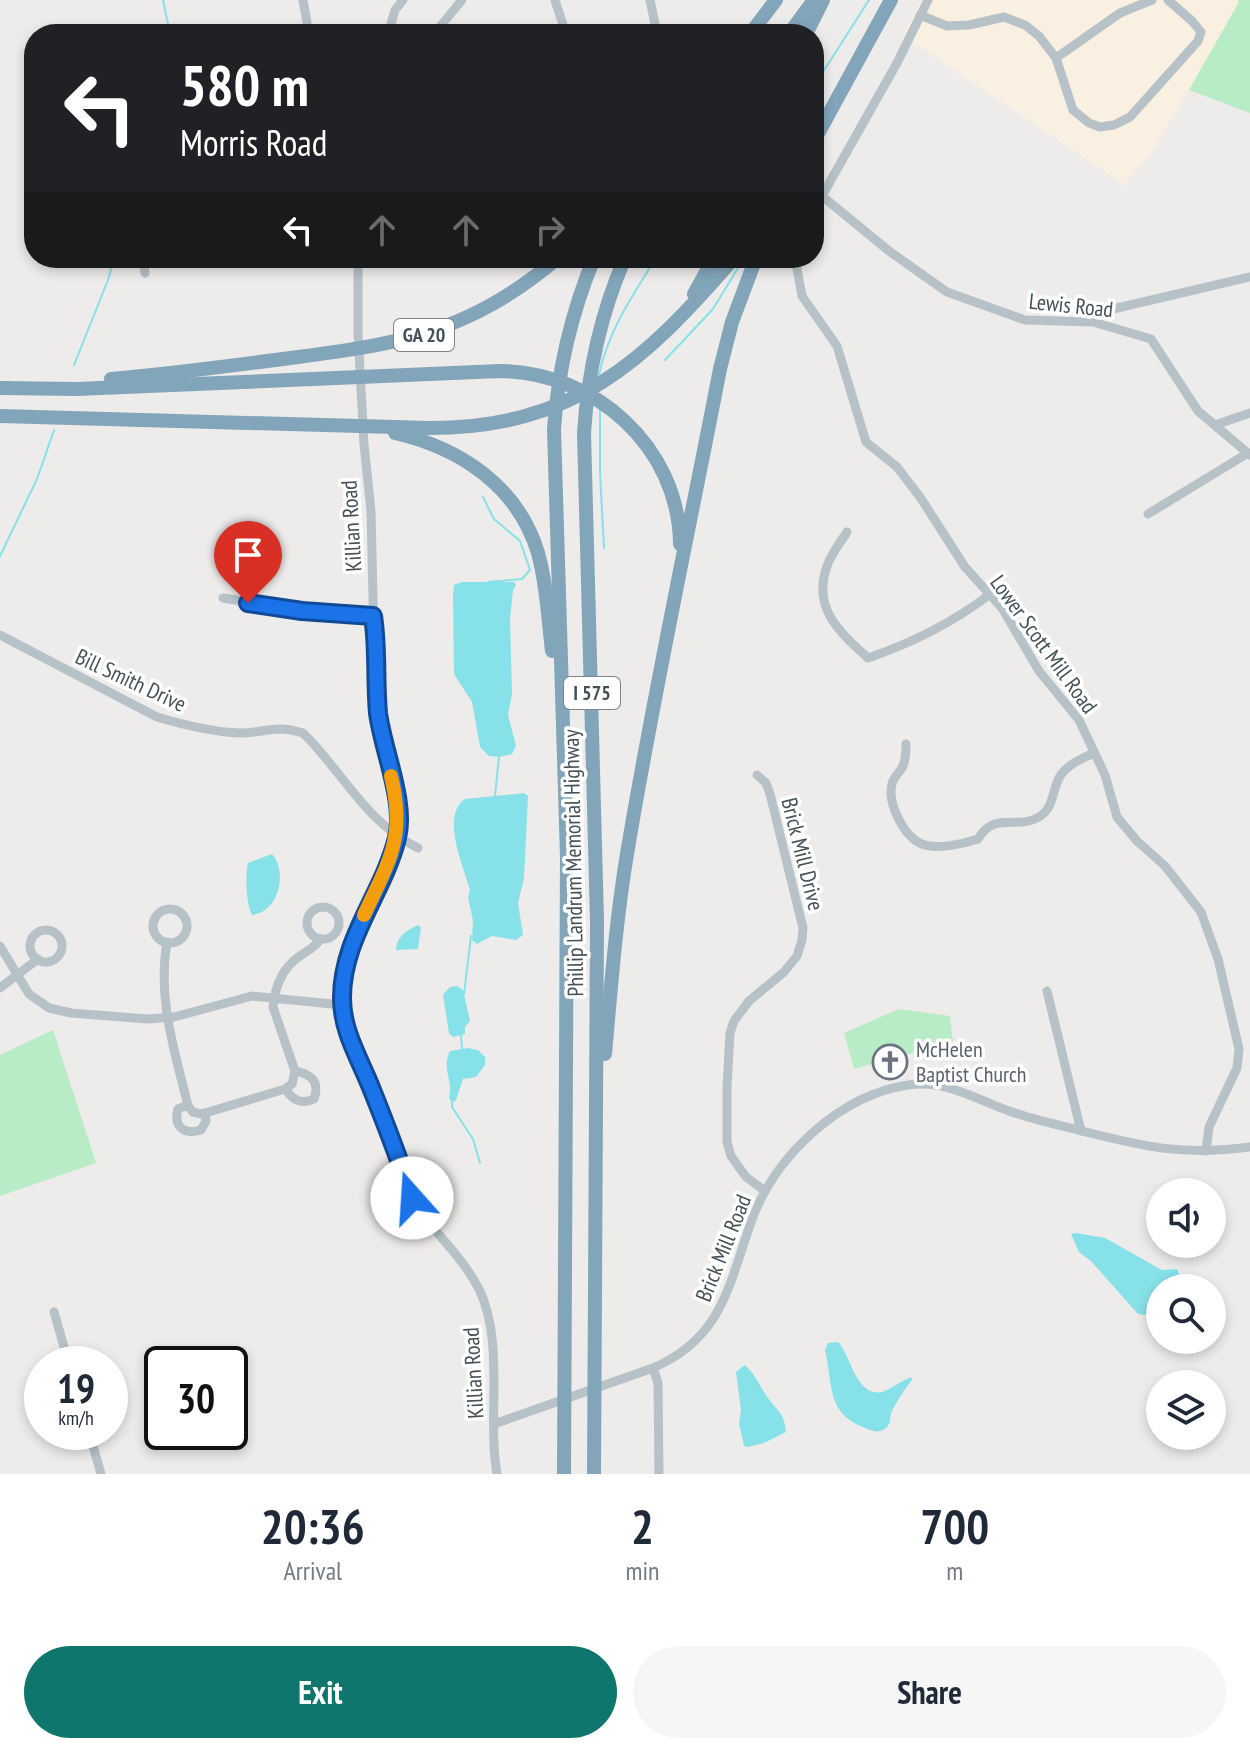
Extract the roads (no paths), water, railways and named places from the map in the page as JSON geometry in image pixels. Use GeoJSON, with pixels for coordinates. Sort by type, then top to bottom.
{"type":"FeatureCollection","features":[{"type":"Feature","properties":{"kind":"highway"},"geometry":{"type":"LineString","coordinates":[[758,24],[776,0]]}},
{"type":"Feature","properties":{"kind":"highway"},"geometry":{"type":"LineString","coordinates":[[796,24],[814,0]]}},
{"type":"Feature","properties":{"kind":"highway"},"geometry":{"type":"LineString","coordinates":[[811,24],[823,0]]}},
{"type":"Feature","properties":{"kind":"highway"},"geometry":{"type":"LineString","coordinates":[[824,123],[891,0]]}},
{"type":"Feature","properties":{"kind":"highway","name":"GA 20"},"geometry":{"type":"LineString","coordinates":[[0,386],[142,376],[382,346],[431,333],[478,313],[545,268]]}},
{"type":"Feature","properties":{"kind":"highway","name":"Phillip Landrum Memorial Highway"},"geometry":{"type":"LineString","coordinates":[[564,1474],[567,942],[555,407],[565,341],[591,268]]}},
{"type":"Feature","properties":{"kind":"highway","name":"Phillip Landrum Memorial Highway"},"geometry":{"type":"LineString","coordinates":[[594,1474],[596,870],[584,433],[590,366],[621,268]]}},
{"type":"Feature","properties":{"kind":"highway"},"geometry":{"type":"LineString","coordinates":[[676,321],[708,268]]}},
{"type":"Feature","properties":{"kind":"highway"},"geometry":{"type":"LineString","coordinates":[[0,416],[367,427],[458,427],[522,419],[568,402],[619,373],[676,321],[725,268]]}},
{"type":"Feature","properties":{"kind":"highway"},"geometry":{"type":"LineString","coordinates":[[597,1134],[617,924],[627,854],[723,357],[752,268]]}},
{"type":"Feature","properties":{"kind":"highway"},"geometry":{"type":"LineString","coordinates":[[0,386],[77,389],[451,372],[526,372],[551,377],[578,387],[615,412],[644,441],[665,476],[678,518],[681,569]]}},
{"type":"Feature","properties":{"kind":"highway"},"geometry":{"type":"LineString","coordinates":[[367,427],[418,439],[458,455],[491,479],[517,510],[530,533],[542,569],[563,731]]}},
{"type":"Feature","properties":{"kind":"street"},"geometry":{"type":"LineString","coordinates":[[303,0],[307,24]]}},
{"type":"Feature","properties":{"kind":"street"},"geometry":{"type":"LineString","coordinates":[[391,24],[395,10],[403,0]]}},
{"type":"Feature","properties":{"kind":"street"},"geometry":{"type":"LineString","coordinates":[[442,24],[462,0]]}},
{"type":"Feature","properties":{"kind":"street"},"geometry":{"type":"LineString","coordinates":[[555,0],[563,24]]}},
{"type":"Feature","properties":{"kind":"street"},"geometry":{"type":"LineString","coordinates":[[650,0],[655,24]]}},
{"type":"Feature","properties":{"kind":"street"},"geometry":{"type":"LineString","coordinates":[[824,192],[897,63],[928,0]]}},
{"type":"Feature","properties":{"kind":"street"},"geometry":{"type":"LineString","coordinates":[[1056,58],[1120,13],[1152,0]]}},
{"type":"Feature","properties":{"kind":"street"},"geometry":{"type":"LineString","coordinates":[[920,15],[937,24],[958,27],[995,18],[1011,18],[1032,30],[1056,58],[1073,110],[1089,123],[1100,127],[1114,125],[1130,117],[1198,41],[1201,32],[1168,0]]}},
{"type":"Feature","properties":{"kind":"street","name":"Lewis Road"},"geometry":{"type":"LineString","coordinates":[[824,198],[889,251],[947,292],[1025,320],[1112,326],[1151,339],[1198,411],[1249,454]]}},
{"type":"Feature","properties":{"kind":"street"},"geometry":{"type":"LineString","coordinates":[[144,268],[145,273]]}},
{"type":"Feature","properties":{"kind":"street","name":"Killian Road"},"geometry":{"type":"LineString","coordinates":[[358,268],[358,333],[371,511],[379,717],[398,817],[397,838],[351,943],[344,973],[342,1005],[353,1052],[370,1086],[412,1198],[418,1210],[470,1274],[484,1300],[490,1327],[497,1474]]}},
{"type":"Feature","properties":{"kind":"street","name":"Lower Scott Mill Road"},"geometry":{"type":"LineString","coordinates":[[797,268],[802,296],[837,346],[866,442],[881,452],[904,476],[965,567],[1002,608],[1056,694],[1079,720],[1109,786],[1117,817],[1137,841],[1165,866],[1201,912],[1218,959],[1239,1049],[1237,1068],[1209,1127],[1206,1151]]}},
{"type":"Feature","properties":{"kind":"street"},"geometry":{"type":"LineString","coordinates":[[1074,321],[1250,277]]}},
{"type":"Feature","properties":{"kind":"street"},"geometry":{"type":"LineString","coordinates":[[1215,425],[1250,413]]}},
{"type":"Feature","properties":{"kind":"street"},"geometry":{"type":"LineString","coordinates":[[1148,514],[1249,454]]}},
{"type":"Feature","properties":{"kind":"street"},"geometry":{"type":"LineString","coordinates":[[847,532],[827,566],[822,598],[837,631],[868,658],[909,644],[937,627],[958,619],[989,595]]}},
{"type":"Feature","properties":{"kind":"street"},"geometry":{"type":"LineString","coordinates":[[223,598],[302,611],[373,616]]}},
{"type":"Feature","properties":{"kind":"street","name":"Bill Smith Drive"},"geometry":{"type":"LineString","coordinates":[[0,635],[157,717],[185,726],[222,731],[243,733],[288,728],[303,733],[316,745],[352,794],[397,838]]}},
{"type":"Feature","properties":{"kind":"street"},"geometry":{"type":"LineString","coordinates":[[906,744],[903,766],[891,785],[895,807],[908,833],[922,844],[943,845],[978,839],[984,828],[991,824],[1040,817],[1050,806],[1059,778],[1068,767],[1094,753]]}},
{"type":"Feature","properties":{"kind":"street","name":"Brick Mill Drive"},"geometry":{"type":"LineString","coordinates":[[757,775],[766,783],[770,794],[803,928],[797,956],[784,972],[741,1010],[730,1033],[727,1142],[736,1166],[765,1191]]}},
{"type":"Feature","properties":{"kind":"street"},"geometry":{"type":"LineString","coordinates":[[397,838],[418,848]]}},
{"type":"Feature","properties":{"kind":"street"},"geometry":{"type":"LineString","coordinates":[[205,1113],[206,1121],[201,1130],[190,1133],[178,1126],[178,1109],[190,1108],[205,1113],[285,1089],[292,1084],[295,1071],[273,1007],[274,997],[286,967],[316,946],[320,939]]}},
{"type":"Feature","properties":{"kind":"street"},"geometry":{"type":"LineString","coordinates":[[167,942],[163,988],[170,1036],[190,1108]]}},
{"type":"Feature","properties":{"kind":"street"},"geometry":{"type":"LineString","coordinates":[[0,946],[29,994],[49,1008],[102,1017],[168,1017],[252,996],[342,1005]]}},
{"type":"Feature","properties":{"kind":"street"},"geometry":{"type":"LineString","coordinates":[[0,988],[38,959]]}},
{"type":"Feature","properties":{"kind":"street"},"geometry":{"type":"LineString","coordinates":[[1047,991],[1081,1131]]}},
{"type":"Feature","properties":{"kind":"street"},"geometry":{"type":"LineString","coordinates":[[285,1089],[294,1100],[305,1103],[314,1099],[317,1089],[314,1080],[305,1073],[295,1071]]}},
{"type":"Feature","properties":{"kind":"street","name":"Brick Mill Road"},"geometry":{"type":"LineString","coordinates":[[494,1424],[653,1368],[666,1362],[696,1338],[714,1317],[733,1281],[752,1219],[765,1191],[798,1147],[855,1101],[877,1092],[906,1085],[935,1084],[961,1091],[1009,1112],[1129,1144],[1162,1150],[1206,1151],[1250,1147]]}},
{"type":"Feature","properties":{"kind":"street"},"geometry":{"type":"LineString","coordinates":[[54,1312],[64,1346]]}},
{"type":"Feature","properties":{"kind":"street"},"geometry":{"type":"LineString","coordinates":[[653,1368],[658,1383],[659,1474]]}},
{"type":"Feature","properties":{"kind":"street"},"geometry":{"type":"LineString","coordinates":[[94,1450],[101,1474]]}},
{"type":"Feature","properties":{"kind":"water"},"geometry":{"type":"Polygon","coordinates":[[[462,582],[514,582],[516,585],[510,619],[512,694],[508,715],[516,746],[512,754],[489,756],[480,747],[472,702],[454,674],[453,594],[454,585],[462,582]]]}},
{"type":"Feature","properties":{"kind":"water"},"geometry":{"type":"Polygon","coordinates":[[[524,793],[528,796],[524,878],[518,903],[523,935],[516,940],[492,936],[477,944],[472,940],[470,890],[459,856],[454,817],[465,799],[524,793]]]}},
{"type":"Feature","properties":{"kind":"water"},"geometry":{"type":"Polygon","coordinates":[[[272,854],[279,871],[278,890],[269,907],[252,915],[248,904],[248,863],[272,854]]]}},
{"type":"Feature","properties":{"kind":"water"},"geometry":{"type":"Polygon","coordinates":[[[418,925],[421,927],[418,949],[396,950],[400,938],[418,925]]]}},
{"type":"Feature","properties":{"kind":"water"},"geometry":{"type":"Polygon","coordinates":[[[457,986],[463,990],[470,1021],[465,1027],[465,1034],[453,1037],[449,1033],[443,995],[450,987],[457,986]]]}},
{"type":"Feature","properties":{"kind":"water"},"geometry":{"type":"Polygon","coordinates":[[[478,1050],[485,1057],[485,1065],[476,1077],[463,1079],[452,1103],[447,1069],[450,1051],[478,1050]]]}},
{"type":"Feature","properties":{"kind":"water"},"geometry":{"type":"Polygon","coordinates":[[[1071,1234],[1105,1238],[1162,1270],[1177,1269],[1179,1274],[1146,1274],[1146,1315],[1138,1314],[1091,1261],[1079,1252],[1071,1234]]]}},
{"type":"Feature","properties":{"kind":"water"},"geometry":{"type":"Polygon","coordinates":[[[838,1342],[860,1382],[873,1392],[885,1391],[911,1377],[892,1411],[889,1424],[883,1430],[872,1431],[851,1421],[837,1405],[825,1350],[828,1343],[838,1342]]]}},
{"type":"Feature","properties":{"kind":"water"},"geometry":{"type":"Polygon","coordinates":[[[745,1365],[781,1414],[786,1432],[748,1447],[744,1446],[739,1424],[741,1410],[736,1372],[745,1365]]]}},
{"type":"Feature","properties":{"kind":"waterway"},"geometry":{"type":"LineString","coordinates":[[163,0],[168,24]]}},
{"type":"Feature","properties":{"kind":"waterway"},"geometry":{"type":"LineString","coordinates":[[824,70],[869,0]]}},
{"type":"Feature","properties":{"kind":"waterway"},"geometry":{"type":"LineString","coordinates":[[74,365],[111,268]]}},
{"type":"Feature","properties":{"kind":"waterway"},"geometry":{"type":"LineString","coordinates":[[599,375],[615,328],[650,268]]}},
{"type":"Feature","properties":{"kind":"waterway"},"geometry":{"type":"LineString","coordinates":[[665,360],[713,309],[738,268]]}},
{"type":"Feature","properties":{"kind":"waterway"},"geometry":{"type":"LineString","coordinates":[[600,409],[604,548]]}},
{"type":"Feature","properties":{"kind":"waterway"},"geometry":{"type":"LineString","coordinates":[[0,556],[37,479],[54,430]]}},
{"type":"Feature","properties":{"kind":"waterway"},"geometry":{"type":"LineString","coordinates":[[483,497],[494,519],[520,541],[530,570],[522,579],[488,582]]}},
{"type":"Feature","properties":{"kind":"waterway"},"geometry":{"type":"LineString","coordinates":[[495,796],[499,757]]}},
{"type":"Feature","properties":{"kind":"waterway"},"geometry":{"type":"LineString","coordinates":[[464,994],[471,936]]}},
{"type":"Feature","properties":{"kind":"waterway"},"geometry":{"type":"LineString","coordinates":[[461,1035],[462,1049]]}},
{"type":"Feature","properties":{"kind":"waterway"},"geometry":{"type":"LineString","coordinates":[[452,1103],[473,1139],[480,1163]]}},
{"type":"Feature","properties":{"kind":"place","name":"McHelen Baptist Church"},"geometry":{"type":"Point","coordinates":[890,1062]}}]}
